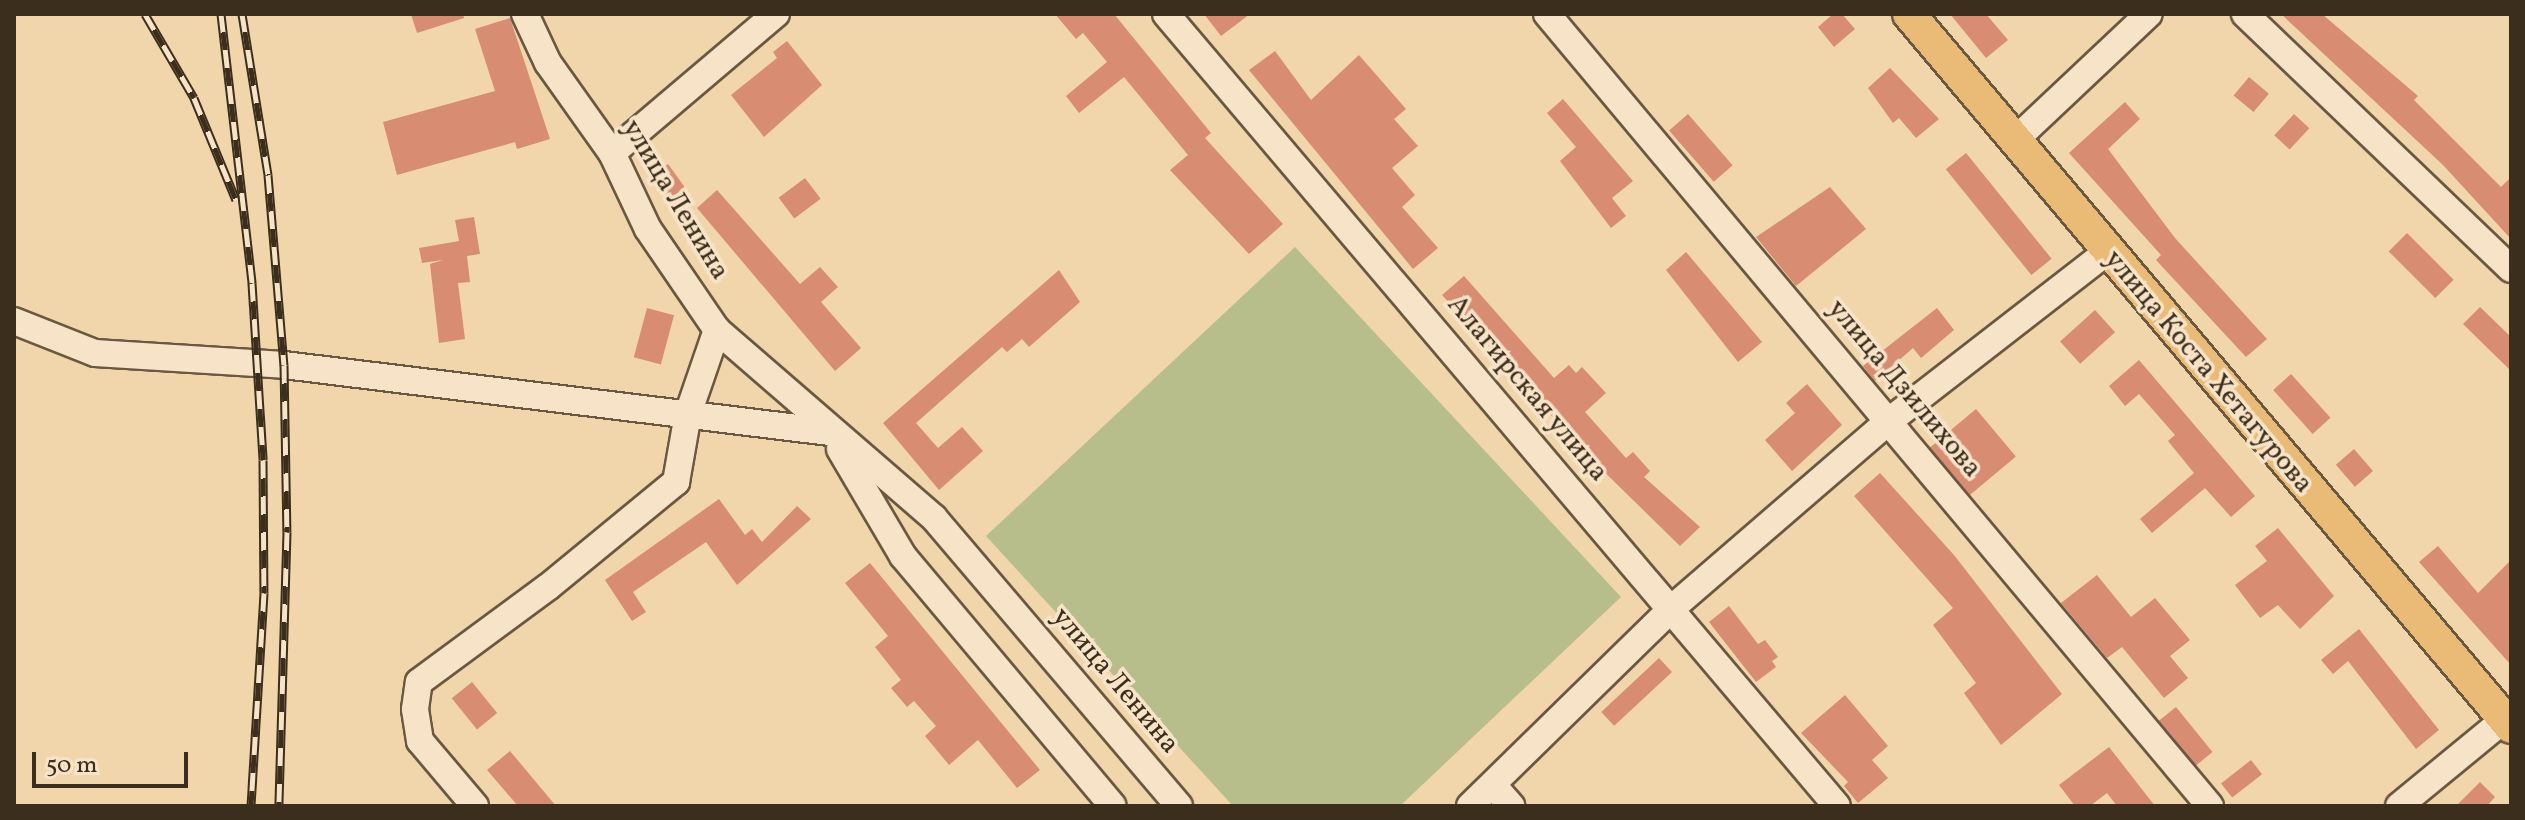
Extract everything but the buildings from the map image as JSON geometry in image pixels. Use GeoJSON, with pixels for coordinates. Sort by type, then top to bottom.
{"type":"FeatureCollection","features":[{"type":"Feature","properties":{"kind":"main road","name":"улица Коста Хетагурова"},"geometry":{"type":"LineString","coordinates":[[1909,14],[2508,723]]}},
{"type":"Feature","properties":{"kind":"street","name":"улица Ленина"},"geometry":{"type":"LineString","coordinates":[[525,14],[548,63],[612,153],[648,229],[717,330],[830,432],[934,518],[1179,806]]}},
{"type":"Feature","properties":{"kind":"street"},"geometry":{"type":"LineString","coordinates":[[612,153],[776,14]]}},
{"type":"Feature","properties":{"kind":"street","name":"Алагирская улица"},"geometry":{"type":"LineString","coordinates":[[1166,14],[1837,806]]}},
{"type":"Feature","properties":{"kind":"street","name":"улица Дзилихова"},"geometry":{"type":"LineString","coordinates":[[1547,14],[2210,806]]}},
{"type":"Feature","properties":{"kind":"street"},"geometry":{"type":"LineString","coordinates":[[2014,141],[2149,14]]}},
{"type":"Feature","properties":{"kind":"street"},"geometry":{"type":"LineString","coordinates":[[2245,14],[2511,269]]}},
{"type":"Feature","properties":{"kind":"street"},"geometry":{"type":"LineString","coordinates":[[1470,806],[1671,609],[1889,421],[2107,252]]}},
{"type":"Feature","properties":{"kind":"street"},"geometry":{"type":"LineString","coordinates":[[14,321],[95,353],[284,365],[830,432]]}},
{"type":"Feature","properties":{"kind":"street"},"geometry":{"type":"LineString","coordinates":[[475,806],[420,741],[415,709],[419,682],[548,587],[676,482],[688,414],[717,330]]}},
{"type":"Feature","properties":{"kind":"street","name":"улица Ленина"},"geometry":{"type":"LineString","coordinates":[[830,432],[903,556],[1113,806]]}},
{"type":"Feature","properties":{"kind":"street"},"geometry":{"type":"LineString","coordinates":[[2399,806],[2508,723]]}},
{"type":"Feature","properties":{"kind":"street"},"geometry":{"type":"LineString","coordinates":[[1493,785],[1511,806]]}},
{"type":"Feature","properties":{"kind":"green space"},"geometry":{"type":"Polygon","coordinates":[[[1295,247],[1621,597],[1400,806],[1233,806],[986,536],[1295,247]]]}},
{"type":"Feature","properties":{"kind":"railway"},"geometry":{"type":"LineString","coordinates":[[145,14],[194,98],[236,200]]}},
{"type":"Feature","properties":{"kind":"railway"},"geometry":{"type":"LineString","coordinates":[[221,14],[252,283],[263,460],[264,593],[251,806]]}},
{"type":"Feature","properties":{"kind":"railway"},"geometry":{"type":"LineString","coordinates":[[242,14],[268,175],[284,365],[287,532],[279,806]]}}]}
